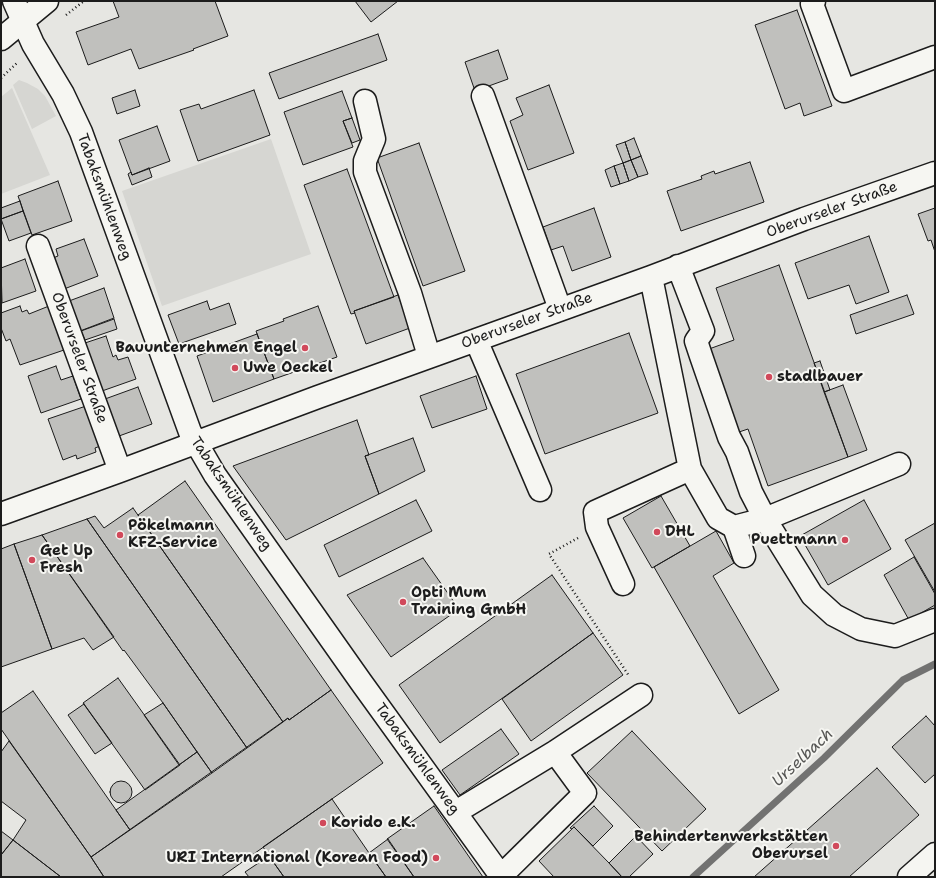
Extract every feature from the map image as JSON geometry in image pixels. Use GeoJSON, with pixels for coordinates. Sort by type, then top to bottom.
{"type":"FeatureCollection","features":[{"type":"Feature","properties":{"kind":"street","name":"Tabaksmühlenweg"},"geometry":{"type":"LineString","coordinates":[[14,1],[33,44],[63,94],[81,132],[190,432],[215,475],[315,618],[501,876]]}},
{"type":"Feature","properties":{"kind":"street"},"geometry":{"type":"LineString","coordinates":[[1,39],[47,1]]}},
{"type":"Feature","properties":{"kind":"street"},"geometry":{"type":"LineString","coordinates":[[814,1],[812,4],[844,91],[935,57]]}},
{"type":"Feature","properties":{"kind":"street"},"geometry":{"type":"LineString","coordinates":[[483,96],[560,310]]}},
{"type":"Feature","properties":{"kind":"street"},"geometry":{"type":"LineString","coordinates":[[365,101],[374,139],[365,161],[365,172],[410,293],[429,356]]}},
{"type":"Feature","properties":{"kind":"street","name":"Oberurseler Straße"},"geometry":{"type":"LineString","coordinates":[[1,514],[429,356],[560,310],[804,219],[935,173]]}},
{"type":"Feature","properties":{"kind":"street","name":"Oberurseler Straße"},"geometry":{"type":"LineString","coordinates":[[38,246],[120,471]]}},
{"type":"Feature","properties":{"kind":"street"},"geometry":{"type":"LineString","coordinates":[[678,266],[703,331],[696,341],[700,356],[751,492],[765,519],[812,595],[834,615],[861,629],[895,636],[935,620]]}},
{"type":"Feature","properties":{"kind":"street"},"geometry":{"type":"LineString","coordinates":[[650,276],[690,470],[718,518],[734,527],[744,556]]}},
{"type":"Feature","properties":{"kind":"street"},"geometry":{"type":"LineString","coordinates":[[476,340],[540,490]]}},
{"type":"Feature","properties":{"kind":"street"},"geometry":{"type":"LineString","coordinates":[[734,527],[765,519],[899,464]]}},
{"type":"Feature","properties":{"kind":"street"},"geometry":{"type":"LineString","coordinates":[[623,584],[597,527],[595,512],[690,470]]}},
{"type":"Feature","properties":{"kind":"street"},"geometry":{"type":"LineString","coordinates":[[456,812],[555,752],[641,695]]}},
{"type":"Feature","properties":{"kind":"street"},"geometry":{"type":"LineString","coordinates":[[501,876],[585,793],[555,752]]}},
{"type":"Feature","properties":{"kind":"street"},"geometry":{"type":"LineString","coordinates":[[909,877],[935,854]]}},
{"type":"Feature","properties":{"kind":"path"},"geometry":{"type":"LineString","coordinates":[[597,527],[549,554],[641,695]]}},
{"type":"Feature","properties":{"kind":"shaded area"},"geometry":{"type":"Polygon","coordinates":[[[1,1],[935,1],[935,877],[1,877],[1,1]]]}},
{"type":"Feature","properties":{"kind":"shaded area"},"geometry":{"type":"Polygon","coordinates":[[[19,80],[38,89],[45,96],[56,116],[32,129],[13,85],[19,80]]]}},
{"type":"Feature","properties":{"kind":"shaded area"},"geometry":{"type":"Polygon","coordinates":[[[12,88],[50,175],[1,194],[1,97],[12,88]]]}},
{"type":"Feature","properties":{"kind":"shaded area"},"geometry":{"type":"Polygon","coordinates":[[[271,139],[311,254],[162,306],[122,191],[271,139]]]}},
{"type":"Feature","properties":{"kind":"building"},"geometry":{"type":"Polygon","coordinates":[[[113,1],[215,1],[228,36],[193,49],[194,50],[139,69],[131,49],[88,65],[76,32],[119,17],[113,1]]]}},
{"type":"Feature","properties":{"kind":"building"},"geometry":{"type":"Polygon","coordinates":[[[355,1],[398,1],[371,22],[355,1]]]}},
{"type":"Feature","properties":{"kind":"building"},"geometry":{"type":"Polygon","coordinates":[[[797,10],[832,106],[804,116],[800,103],[785,109],[755,25],[797,10]]]}},
{"type":"Feature","properties":{"kind":"building"},"geometry":{"type":"Polygon","coordinates":[[[378,34],[387,60],[279,99],[269,73],[378,34]]]}},
{"type":"Feature","properties":{"kind":"building"},"geometry":{"type":"Polygon","coordinates":[[[498,50],[508,79],[475,91],[465,62],[498,50]]]}},
{"type":"Feature","properties":{"kind":"building"},"geometry":{"type":"Polygon","coordinates":[[[549,85],[574,153],[528,170],[510,121],[523,115],[516,98],[549,85]]]}},
{"type":"Feature","properties":{"kind":"building"},"geometry":{"type":"Polygon","coordinates":[[[135,90],[140,106],[117,114],[112,98],[135,90]]]}},
{"type":"Feature","properties":{"kind":"building"},"geometry":{"type":"Polygon","coordinates":[[[254,90],[270,135],[198,161],[180,110],[199,104],[201,109],[254,90]]]}},
{"type":"Feature","properties":{"kind":"building"},"geometry":{"type":"Polygon","coordinates":[[[342,91],[352,118],[343,121],[353,147],[303,165],[284,112],[342,91]]]}},
{"type":"Feature","properties":{"kind":"building"},"geometry":{"type":"Polygon","coordinates":[[[352,118],[360,140],[352,143],[343,121],[352,118]]]}},
{"type":"Feature","properties":{"kind":"building"},"geometry":{"type":"Polygon","coordinates":[[[157,126],[170,161],[132,175],[119,140],[157,126]]]}},
{"type":"Feature","properties":{"kind":"building"},"geometry":{"type":"Polygon","coordinates":[[[634,138],[641,156],[631,160],[625,142],[634,138]]]}},
{"type":"Feature","properties":{"kind":"building"},"geometry":{"type":"Polygon","coordinates":[[[625,142],[631,160],[623,163],[616,145],[625,142]]]}},
{"type":"Feature","properties":{"kind":"building"},"geometry":{"type":"Polygon","coordinates":[[[419,143],[465,271],[423,286],[377,158],[419,143]]]}},
{"type":"Feature","properties":{"kind":"building"},"geometry":{"type":"Polygon","coordinates":[[[641,156],[648,174],[638,177],[631,160],[641,156]]]}},
{"type":"Feature","properties":{"kind":"building"},"geometry":{"type":"Polygon","coordinates":[[[631,160],[638,177],[629,181],[623,163],[631,160]]]}},
{"type":"Feature","properties":{"kind":"building"},"geometry":{"type":"Polygon","coordinates":[[[750,162],[764,202],[681,231],[667,191],[702,179],[701,176],[714,171],[715,174],[750,162]]]}},
{"type":"Feature","properties":{"kind":"building"},"geometry":{"type":"Polygon","coordinates":[[[623,163],[629,181],[620,184],[614,166],[623,163]]]}},
{"type":"Feature","properties":{"kind":"building"},"geometry":{"type":"Polygon","coordinates":[[[614,166],[620,184],[611,187],[605,170],[614,166]]]}},
{"type":"Feature","properties":{"kind":"building"},"geometry":{"type":"Polygon","coordinates":[[[149,168],[152,177],[132,185],[128,174],[131,172],[132,175],[149,168]]]}},
{"type":"Feature","properties":{"kind":"building"},"geometry":{"type":"Polygon","coordinates":[[[347,169],[394,297],[354,311],[355,313],[351,314],[304,185],[347,169]]]}},
{"type":"Feature","properties":{"kind":"building"},"geometry":{"type":"Polygon","coordinates":[[[58,181],[72,221],[32,235],[18,196],[58,181]]]}},
{"type":"Feature","properties":{"kind":"building"},"geometry":{"type":"Polygon","coordinates":[[[20,201],[23,211],[1,219],[1,208],[20,201]]]}},
{"type":"Feature","properties":{"kind":"building"},"geometry":{"type":"Polygon","coordinates":[[[594,208],[611,257],[572,271],[563,246],[551,250],[543,227],[594,208]]]}},
{"type":"Feature","properties":{"kind":"building"},"geometry":{"type":"Polygon","coordinates":[[[935,208],[935,252],[931,240],[928,241],[918,214],[935,208]]]}},
{"type":"Feature","properties":{"kind":"building"},"geometry":{"type":"Polygon","coordinates":[[[23,211],[31,233],[9,241],[1,219],[23,211]]]}},
{"type":"Feature","properties":{"kind":"building"},"geometry":{"type":"Polygon","coordinates":[[[869,236],[889,292],[856,304],[849,285],[808,299],[795,263],[869,236]]]}},
{"type":"Feature","properties":{"kind":"building"},"geometry":{"type":"Polygon","coordinates":[[[84,239],[98,276],[64,289],[53,258],[58,256],[56,249],[84,239]]]}},
{"type":"Feature","properties":{"kind":"building"},"geometry":{"type":"Polygon","coordinates":[[[25,259],[36,291],[2,303],[1,268],[25,259]]]}},
{"type":"Feature","properties":{"kind":"building","name":"stadlbauer"},"geometry":{"type":"Polygon","coordinates":[[[779,265],[848,457],[768,486],[748,429],[739,432],[709,349],[734,340],[716,288],[779,265]]]}},
{"type":"Feature","properties":{"kind":"building"},"geometry":{"type":"Polygon","coordinates":[[[104,288],[114,318],[80,331],[69,301],[104,288]]]}},
{"type":"Feature","properties":{"kind":"building"},"geometry":{"type":"Polygon","coordinates":[[[398,295],[410,328],[366,344],[354,311],[398,295]]]}},
{"type":"Feature","properties":{"kind":"building"},"geometry":{"type":"Polygon","coordinates":[[[907,295],[914,314],[856,334],[850,315],[907,295]]]}},
{"type":"Feature","properties":{"kind":"building"},"geometry":{"type":"Polygon","coordinates":[[[207,301],[210,310],[229,303],[236,324],[179,344],[168,315],[207,301]]]}},
{"type":"Feature","properties":{"kind":"building"},"geometry":{"type":"Polygon","coordinates":[[[20,306],[22,312],[27,310],[29,314],[49,306],[67,349],[20,365],[10,339],[6,341],[1,328],[1,313],[20,306]]]}},
{"type":"Feature","properties":{"kind":"building"},"geometry":{"type":"Polygon","coordinates":[[[318,306],[337,357],[274,379],[256,331],[318,306]]]}},
{"type":"Feature","properties":{"kind":"building"},"geometry":{"type":"Polygon","coordinates":[[[114,319],[117,329],[85,340],[81,331],[114,319]]]}},
{"type":"Feature","properties":{"kind":"building"},"geometry":{"type":"Polygon","coordinates":[[[629,333],[658,413],[545,454],[516,374],[629,333]]]}},
{"type":"Feature","properties":{"kind":"building","name":"Uwe Oeckel"},"geometry":{"type":"Polygon","coordinates":[[[257,334],[274,379],[213,402],[197,356],[257,334]]]}},
{"type":"Feature","properties":{"kind":"building"},"geometry":{"type":"Polygon","coordinates":[[[106,336],[113,357],[116,355],[118,360],[128,357],[136,379],[102,391],[85,343],[106,336]]]}},
{"type":"Feature","properties":{"kind":"building"},"geometry":{"type":"Polygon","coordinates":[[[820,361],[830,390],[824,392],[814,363],[820,361]]]}},
{"type":"Feature","properties":{"kind":"building"},"geometry":{"type":"Polygon","coordinates":[[[56,366],[61,380],[73,376],[81,399],[41,413],[28,376],[56,366]]]}},
{"type":"Feature","properties":{"kind":"building"},"geometry":{"type":"Polygon","coordinates":[[[476,376],[487,409],[432,428],[420,396],[476,376]]]}},
{"type":"Feature","properties":{"kind":"building"},"geometry":{"type":"Polygon","coordinates":[[[843,385],[867,450],[848,457],[824,392],[843,385]]]}},
{"type":"Feature","properties":{"kind":"building"},"geometry":{"type":"Polygon","coordinates":[[[138,387],[152,424],[119,436],[105,399],[138,387]]]}},
{"type":"Feature","properties":{"kind":"building"},"geometry":{"type":"Polygon","coordinates":[[[89,405],[103,445],[95,448],[96,452],[77,459],[76,455],[63,460],[48,419],[89,405]]]}},
{"type":"Feature","properties":{"kind":"building"},"geometry":{"type":"Polygon","coordinates":[[[357,420],[369,455],[365,456],[379,494],[286,540],[233,466],[357,420]]]}},
{"type":"Feature","properties":{"kind":"building"},"geometry":{"type":"Polygon","coordinates":[[[413,438],[425,471],[379,494],[365,456],[413,438]]]}},
{"type":"Feature","properties":{"kind":"building"},"geometry":{"type":"Polygon","coordinates":[[[185,481],[331,690],[289,720],[288,718],[283,722],[138,515],[185,481]]]}},
{"type":"Feature","properties":{"kind":"building","name":"DHL"},"geometry":{"type":"Polygon","coordinates":[[[661,496],[690,546],[652,568],[623,518],[661,496]]]}},
{"type":"Feature","properties":{"kind":"building"},"geometry":{"type":"Polygon","coordinates":[[[416,500],[432,531],[339,577],[324,545],[416,500]]]}},
{"type":"Feature","properties":{"kind":"building"},"geometry":{"type":"Polygon","coordinates":[[[864,500],[891,549],[828,585],[800,536],[864,500]]]}},
{"type":"Feature","properties":{"kind":"building"},"geometry":{"type":"Polygon","coordinates":[[[133,508],[283,722],[247,748],[87,519],[95,516],[104,528],[133,508]]]}},
{"type":"Feature","properties":{"kind":"building"},"geometry":{"type":"Polygon","coordinates":[[[87,519],[247,748],[212,773],[163,703],[124,650],[123,651],[42,535],[87,519]]]}},
{"type":"Feature","properties":{"kind":"building"},"geometry":{"type":"Polygon","coordinates":[[[935,523],[935,592],[905,540],[935,523]]]}},
{"type":"Feature","properties":{"kind":"building"},"geometry":{"type":"Polygon","coordinates":[[[716,531],[734,563],[713,576],[779,690],[739,714],[654,567],[716,531]]]}},
{"type":"Feature","properties":{"kind":"building"},"geometry":{"type":"Polygon","coordinates":[[[42,535],[114,637],[93,650],[84,638],[52,649],[14,544],[42,535]]]}},
{"type":"Feature","properties":{"kind":"building"},"geometry":{"type":"Polygon","coordinates":[[[14,544],[52,649],[1,667],[1,549],[14,544]]]}},
{"type":"Feature","properties":{"kind":"building"},"geometry":{"type":"Polygon","coordinates":[[[914,557],[935,594],[935,605],[909,620],[884,575],[914,557]]]}},
{"type":"Feature","properties":{"kind":"building","name":"Opti Mum Training GmbH"},"geometry":{"type":"Polygon","coordinates":[[[423,558],[459,609],[391,657],[347,595],[423,558]]]}},
{"type":"Feature","properties":{"kind":"building"},"geometry":{"type":"Polygon","coordinates":[[[552,575],[593,633],[440,743],[399,685],[552,575]]]}},
{"type":"Feature","properties":{"kind":"building"},"geometry":{"type":"Polygon","coordinates":[[[593,633],[623,675],[531,741],[502,699],[593,633]]]}},
{"type":"Feature","properties":{"kind":"building"},"geometry":{"type":"Polygon","coordinates":[[[118,678],[180,765],[145,790],[83,703],[118,678]]]}},
{"type":"Feature","properties":{"kind":"building"},"geometry":{"type":"Polygon","coordinates":[[[331,690],[383,763],[221,877],[104,877],[91,857],[288,718],[289,720],[331,690]]]}},
{"type":"Feature","properties":{"kind":"building"},"geometry":{"type":"Polygon","coordinates":[[[33,691],[130,830],[91,857],[1,729],[1,713],[33,691]]]}},
{"type":"Feature","properties":{"kind":"building"},"geometry":{"type":"Polygon","coordinates":[[[163,703],[197,752],[179,765],[144,715],[163,703]]]}},
{"type":"Feature","properties":{"kind":"building"},"geometry":{"type":"Polygon","coordinates":[[[84,704],[112,743],[95,754],[68,715],[84,704]]]}},
{"type":"Feature","properties":{"kind":"building"},"geometry":{"type":"Polygon","coordinates":[[[926,716],[935,726],[935,774],[925,783],[892,747],[926,716]]]}},
{"type":"Feature","properties":{"kind":"building"},"geometry":{"type":"Polygon","coordinates":[[[501,729],[519,754],[460,795],[442,770],[501,729]]]}},
{"type":"Feature","properties":{"kind":"building"},"geometry":{"type":"Polygon","coordinates":[[[632,731],[706,809],[662,851],[587,773],[632,731]]]}},
{"type":"Feature","properties":{"kind":"building"},"geometry":{"type":"Polygon","coordinates":[[[9,741],[104,877],[61,877],[13,840],[26,820],[1,801],[1,752],[9,741]]]}},
{"type":"Feature","properties":{"kind":"building"},"geometry":{"type":"Polygon","coordinates":[[[197,752],[212,773],[130,830],[116,810],[197,752]]]}},
{"type":"Feature","properties":{"kind":"building","name":"Behindertenwerkstätten Oberursel"},"geometry":{"type":"Polygon","coordinates":[[[877,768],[919,815],[849,877],[754,877],[877,768]]]}},
{"type":"Feature","properties":{"kind":"building"},"geometry":{"type":"Polygon","coordinates":[[[121,781],[129,784],[132,792],[129,800],[121,803],[113,800],[110,792],[113,784],[121,781]]]}},
{"type":"Feature","properties":{"kind":"building","name":"Korido e.K."},"geometry":{"type":"Polygon","coordinates":[[[332,799],[386,877],[284,877],[269,856],[263,847],[332,799]]]}},
{"type":"Feature","properties":{"kind":"building","name":"URI International (Korean Food)"},"geometry":{"type":"Polygon","coordinates":[[[434,806],[483,877],[414,877],[387,839],[434,806]]]}},
{"type":"Feature","properties":{"kind":"building"},"geometry":{"type":"Polygon","coordinates":[[[594,806],[613,826],[593,846],[574,827],[572,829],[570,828],[594,806]]]}},
{"type":"Feature","properties":{"kind":"building"},"geometry":{"type":"Polygon","coordinates":[[[574,827],[622,877],[554,877],[539,861],[574,827]]]}},
{"type":"Feature","properties":{"kind":"building"},"geometry":{"type":"Polygon","coordinates":[[[1,831],[13,840],[1,855],[1,831]]]}},
{"type":"Feature","properties":{"kind":"building"},"geometry":{"type":"Polygon","coordinates":[[[636,836],[653,854],[629,877],[622,877],[609,863],[636,836]]]}},
{"type":"Feature","properties":{"kind":"building"},"geometry":{"type":"Polygon","coordinates":[[[388,839],[414,877],[386,877],[369,853],[388,839]]]}},
{"type":"Feature","properties":{"kind":"building"},"geometry":{"type":"Polygon","coordinates":[[[13,840],[61,877],[1,877],[1,855],[13,840]]]}},
{"type":"Feature","properties":{"kind":"building"},"geometry":{"type":"Polygon","coordinates":[[[269,856],[284,877],[249,877],[245,872],[269,856]]]}},
{"type":"Feature","properties":{"kind":"waterway","name":"Urselbach"},"geometry":{"type":"LineString","coordinates":[[693,877],[824,758],[903,680],[935,664]]}},
{"type":"Feature","properties":{"kind":"place","name":"Bauunternehmen Engel"},"geometry":{"type":"Point","coordinates":[305,348]}},
{"type":"Feature","properties":{"kind":"place","name":"Uwe Oeckel"},"geometry":{"type":"Point","coordinates":[235,368]}},
{"type":"Feature","properties":{"kind":"place","name":"stadlbauer"},"geometry":{"type":"Point","coordinates":[769,377]}},
{"type":"Feature","properties":{"kind":"place","name":"DHL"},"geometry":{"type":"Point","coordinates":[657,532]}},
{"type":"Feature","properties":{"kind":"place","name":"Pökelmann KFZ-Service"},"geometry":{"type":"Point","coordinates":[120,535]}},
{"type":"Feature","properties":{"kind":"place","name":"Puettmann"},"geometry":{"type":"Point","coordinates":[845,540]}},
{"type":"Feature","properties":{"kind":"place","name":"Get Up Fresh"},"geometry":{"type":"Point","coordinates":[32,560]}},
{"type":"Feature","properties":{"kind":"place","name":"Opti Mum Training GmbH"},"geometry":{"type":"Point","coordinates":[403,602]}},
{"type":"Feature","properties":{"kind":"place","name":"Korido e.K."},"geometry":{"type":"Point","coordinates":[323,823]}},
{"type":"Feature","properties":{"kind":"place","name":"Behindertenwerkstätten Oberursel"},"geometry":{"type":"Point","coordinates":[836,846]}},
{"type":"Feature","properties":{"kind":"place","name":"URI International (Korean Food)"},"geometry":{"type":"Point","coordinates":[436,858]}}]}
